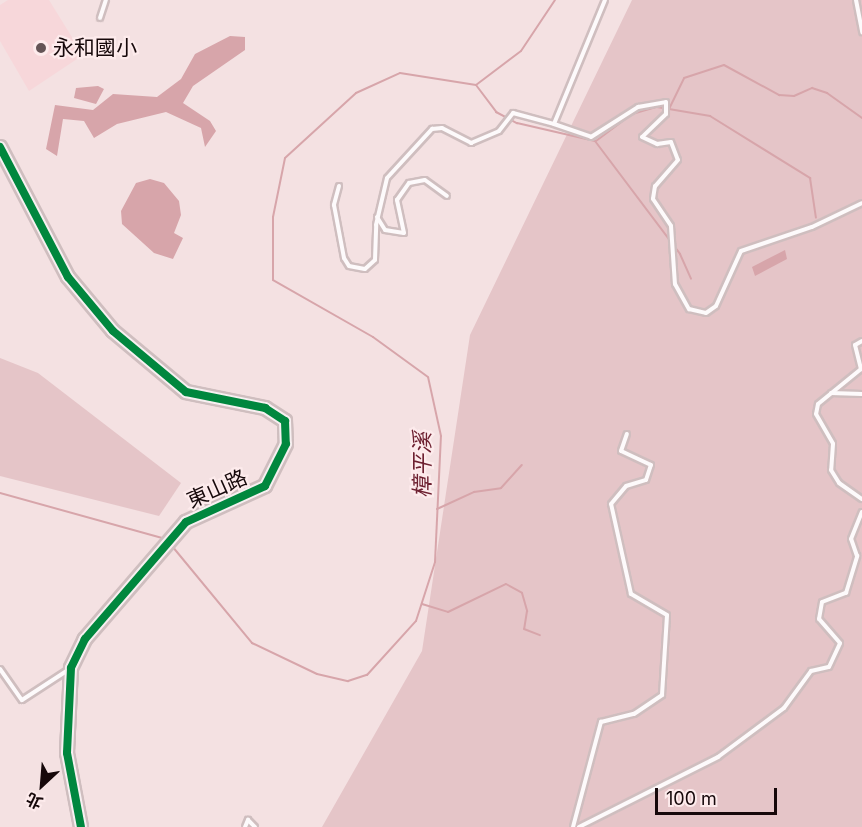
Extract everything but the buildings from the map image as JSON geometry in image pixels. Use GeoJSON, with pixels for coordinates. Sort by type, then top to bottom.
{"type":"FeatureCollection","features":[{"type":"Feature","properties":{"kind":"street","name":"東山路"},"geometry":{"type":"LineString","coordinates":[[0,147],[68,277],[113,331],[186,392],[265,408],[285,421],[286,444],[265,486],[186,522],[103,616],[71,668],[67,753],[81,827]]}},
{"type":"Feature","properties":{"kind":"lane"},"geometry":{"type":"LineString","coordinates":[[100,18],[106,0]]}},
{"type":"Feature","properties":{"kind":"lane"},"geometry":{"type":"LineString","coordinates":[[554,124],[604,0]]}},
{"type":"Feature","properties":{"kind":"lane"},"geometry":{"type":"LineString","coordinates":[[856,0],[862,32]]}},
{"type":"Feature","properties":{"kind":"lane"},"geometry":{"type":"LineString","coordinates":[[339,186],[334,205],[349,266],[365,269],[375,260],[377,217],[387,178],[432,129],[442,128],[471,143],[505,123],[512,114],[591,136],[638,107],[666,103],[666,114],[642,137],[657,144],[671,142],[678,160],[655,186],[653,199],[673,237],[672,251],[680,300],[706,313],[716,306],[741,251],[812,227],[862,203]]}},
{"type":"Feature","properties":{"kind":"lane"},"geometry":{"type":"LineString","coordinates":[[377,217],[386,230],[404,233],[397,200],[409,183],[425,180],[447,196]]}},
{"type":"Feature","properties":{"kind":"lane"},"geometry":{"type":"LineString","coordinates":[[862,341],[855,345],[861,369],[818,404],[816,414],[833,444],[831,470],[839,483],[862,499]]}},
{"type":"Feature","properties":{"kind":"lane"},"geometry":{"type":"LineString","coordinates":[[831,393],[862,394]]}},
{"type":"Feature","properties":{"kind":"lane"},"geometry":{"type":"LineString","coordinates":[[573,827],[601,722],[634,714],[662,695],[667,615],[631,594],[611,504],[626,486],[646,480],[651,465],[621,451],[627,434]]}},
{"type":"Feature","properties":{"kind":"lane"},"geometry":{"type":"LineString","coordinates":[[579,827],[718,757],[784,708],[811,671],[829,667],[840,643],[819,619],[822,602],[846,593],[857,556],[850,539],[862,512]]}},
{"type":"Feature","properties":{"kind":"lane"},"geometry":{"type":"LineString","coordinates":[[0,669],[22,700],[71,668]]}},
{"type":"Feature","properties":{"kind":"lane"},"geometry":{"type":"LineString","coordinates":[[245,827],[248,820],[255,827]]}},
{"type":"Feature","properties":{"kind":"shaded area","name":"永和國小"},"geometry":{"type":"Polygon","coordinates":[[[8,0],[49,0],[83,55],[29,91],[0,41],[0,5],[8,0]]]}},
{"type":"Feature","properties":{"kind":"shaded area"},"geometry":{"type":"Polygon","coordinates":[[[632,0],[862,0],[862,827],[322,827],[422,651],[470,335],[632,0]]]}},
{"type":"Feature","properties":{"kind":"shaded area"},"geometry":{"type":"Polygon","coordinates":[[[230,36],[245,37],[245,50],[193,86],[183,103],[210,121],[216,131],[205,147],[201,128],[166,112],[117,124],[94,138],[84,121],[63,119],[57,156],[46,149],[55,105],[93,110],[113,94],[157,97],[181,79],[195,54],[230,36]]]}},
{"type":"Feature","properties":{"kind":"shaded area"},"geometry":{"type":"Polygon","coordinates":[[[98,86],[104,89],[96,104],[74,98],[76,88],[98,86]]]}},
{"type":"Feature","properties":{"kind":"shaded area"},"geometry":{"type":"Polygon","coordinates":[[[150,179],[164,183],[179,201],[181,215],[174,233],[183,238],[173,259],[154,253],[122,224],[121,211],[136,183],[150,179]]]}},
{"type":"Feature","properties":{"kind":"shaded area"},"geometry":{"type":"Polygon","coordinates":[[[785,250],[787,259],[755,276],[752,267],[785,250]]]}},
{"type":"Feature","properties":{"kind":"shaded area"},"geometry":{"type":"Polygon","coordinates":[[[0,358],[38,373],[181,483],[159,516],[0,476],[0,358]]]}},
{"type":"Feature","properties":{"kind":"waterway","name":"樟平溪"},"geometry":{"type":"LineString","coordinates":[[172,546],[252,643],[317,674],[348,681],[367,675],[416,621],[435,562],[441,436],[428,377],[373,337],[273,280],[273,217],[285,158],[356,93],[400,73],[476,85],[521,51],[555,0]]}},
{"type":"Feature","properties":{"kind":"waterway"},"geometry":{"type":"LineString","coordinates":[[669,109],[684,78],[724,65],[779,95],[794,96],[812,88],[827,93],[862,118]]}},
{"type":"Feature","properties":{"kind":"waterway"},"geometry":{"type":"LineString","coordinates":[[476,85],[496,112],[517,123],[595,141],[680,254],[691,279]]}},
{"type":"Feature","properties":{"kind":"waterway"},"geometry":{"type":"LineString","coordinates":[[596,141],[632,114],[657,107],[710,116],[810,178],[816,218]]}},
{"type":"Feature","properties":{"kind":"waterway"},"geometry":{"type":"LineString","coordinates":[[437,509],[474,492],[501,488],[522,465]]}},
{"type":"Feature","properties":{"kind":"waterway","name":"樟平溪"},"geometry":{"type":"LineString","coordinates":[[0,493],[166,539]]}},
{"type":"Feature","properties":{"kind":"waterway"},"geometry":{"type":"LineString","coordinates":[[422,604],[448,612],[506,584],[522,593],[527,611],[524,629],[540,635]]}},
{"type":"Feature","properties":{"kind":"cycle path"},"geometry":{"type":"LineString","coordinates":[[0,147],[68,277],[113,331],[186,392],[265,408],[285,421],[286,444],[265,486],[186,522],[85,639],[71,668],[67,753],[81,827]]}},
{"type":"Feature","properties":{"kind":"place","name":"永和國小"},"geometry":{"type":"Point","coordinates":[41,48]}}]}
